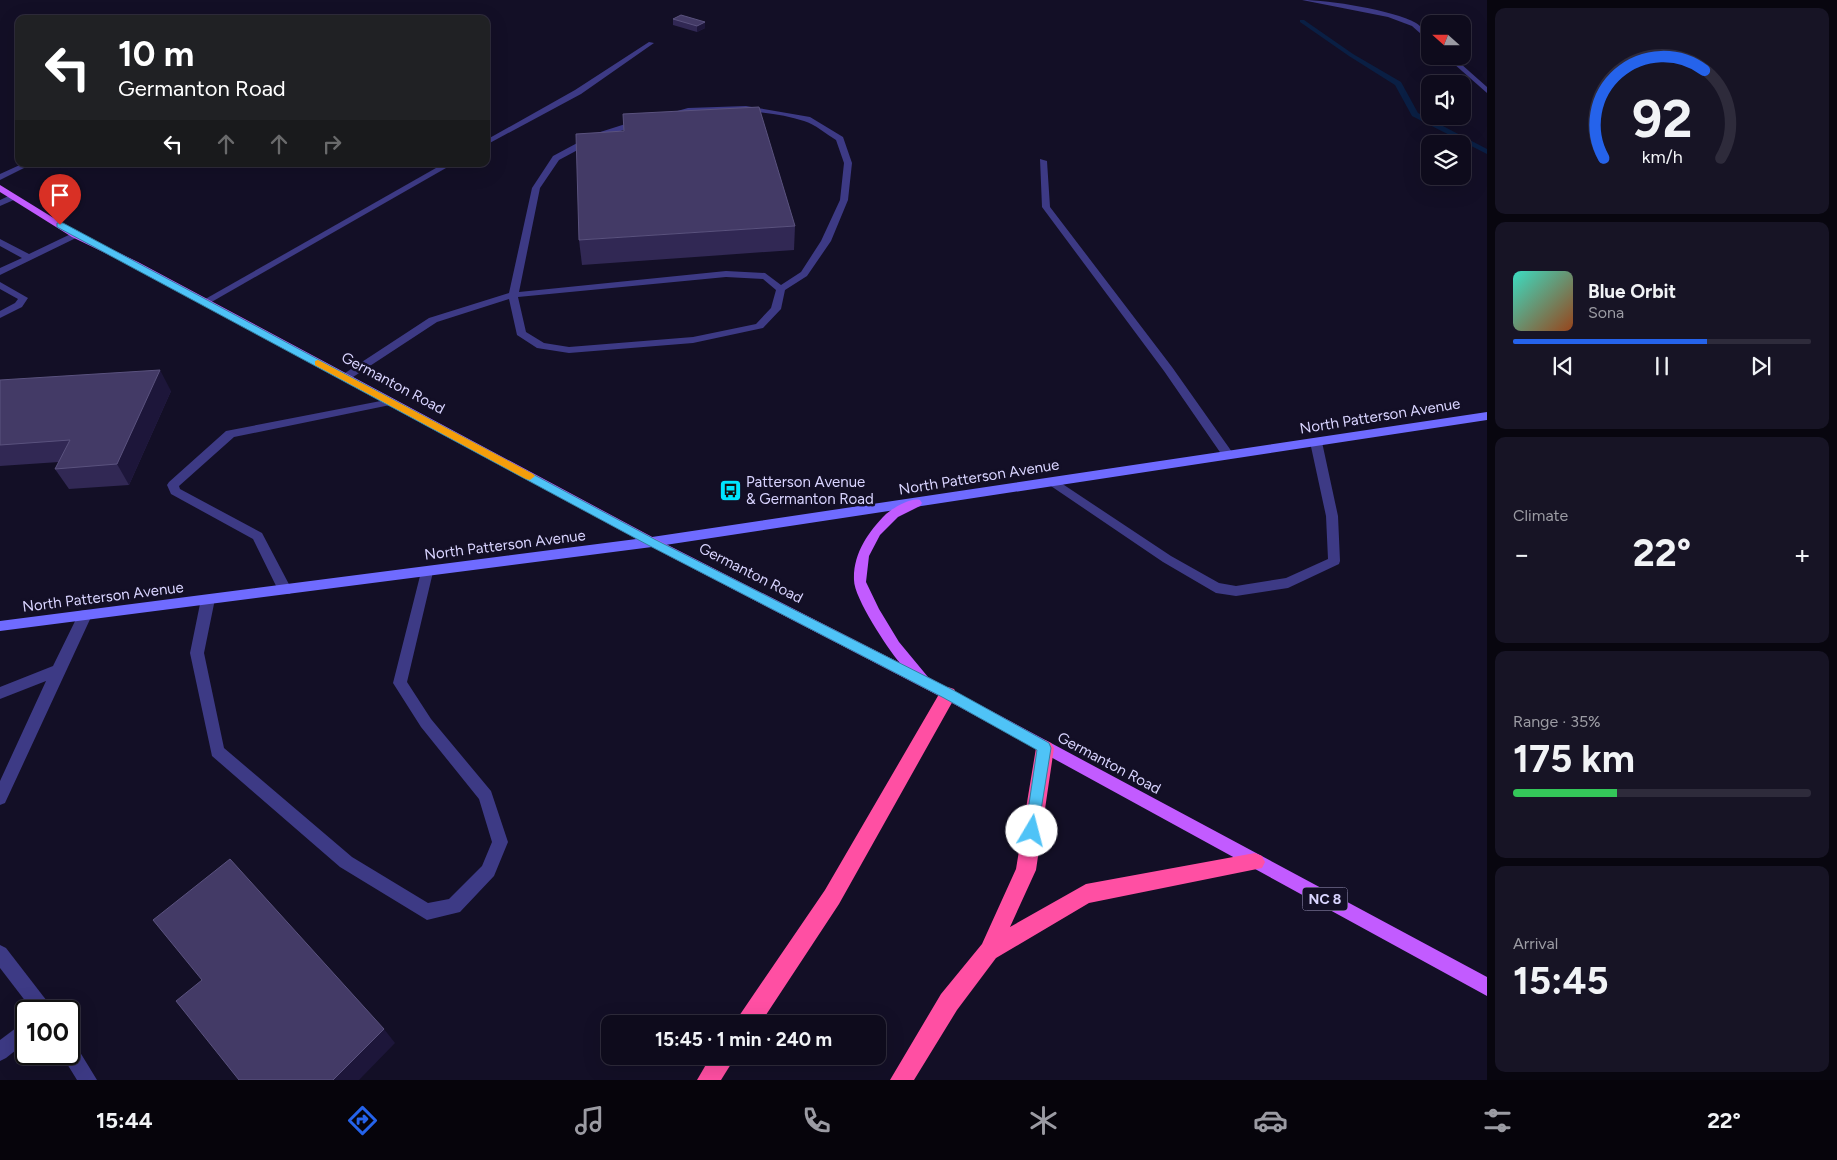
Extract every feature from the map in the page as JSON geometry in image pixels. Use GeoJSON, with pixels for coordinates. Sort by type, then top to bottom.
{"type":"FeatureCollection","features":[{"type":"Feature","properties":{"kind":"highway"},"geometry":{"type":"LineString","coordinates":[[753,1015],[832,897],[948,694]]}},
{"type":"Feature","properties":{"kind":"highway"},"geometry":{"type":"LineString","coordinates":[[901,1080],[949,1002],[989,951],[1026,870],[1044,748]]}},
{"type":"Feature","properties":{"kind":"highway"},"geometry":{"type":"LineString","coordinates":[[989,951],[1086,894],[1255,862]]}},
{"type":"Feature","properties":{"kind":"highway"},"geometry":{"type":"LineString","coordinates":[[708,1080],[718,1065]]}},
{"type":"Feature","properties":{"kind":"main road","name":"Germanton Road"},"geometry":{"type":"LineString","coordinates":[[0,188],[75,235],[346,377],[652,542],[948,694],[1044,748],[1487,986]]}},
{"type":"Feature","properties":{"kind":"main road","name":"North Patterson Avenue"},"geometry":{"type":"LineString","coordinates":[[0,626],[652,542],[1487,416]]}},
{"type":"Feature","properties":{"kind":"main road"},"geometry":{"type":"LineString","coordinates":[[916,502],[894,514],[875,532],[863,556],[860,582],[872,611],[894,646],[925,683]]}},
{"type":"Feature","properties":{"kind":"lane"},"geometry":{"type":"LineString","coordinates":[[1305,0],[1390,15],[1414,25],[1421,32]]}},
{"type":"Feature","properties":{"kind":"lane"},"geometry":{"type":"LineString","coordinates":[[490,141],[578,92],[651,43]]}},
{"type":"Feature","properties":{"kind":"lane"},"geometry":{"type":"LineString","coordinates":[[1458,65],[1487,90]]}},
{"type":"Feature","properties":{"kind":"lane"},"geometry":{"type":"LineString","coordinates":[[651,119],[597,136],[556,158],[536,188],[513,295],[521,333],[541,346],[569,350],[693,340],[759,326],[776,309],[781,289],[804,274],[826,241],[844,200],[848,163],[840,139],[807,119],[746,108],[688,110],[660,117]]}},
{"type":"Feature","properties":{"kind":"lane"},"geometry":{"type":"LineString","coordinates":[[1043,161],[1046,207],[1168,369],[1228,455]]}},
{"type":"Feature","properties":{"kind":"lane"},"geometry":{"type":"LineString","coordinates":[[0,177],[22,167]]}},
{"type":"Feature","properties":{"kind":"lane"},"geometry":{"type":"LineString","coordinates":[[205,302],[444,167]]}},
{"type":"Feature","properties":{"kind":"lane"},"geometry":{"type":"LineString","coordinates":[[0,203],[14,197]]}},
{"type":"Feature","properties":{"kind":"lane"},"geometry":{"type":"LineString","coordinates":[[0,272],[75,235]]}},
{"type":"Feature","properties":{"kind":"lane"},"geometry":{"type":"LineString","coordinates":[[0,242],[29,258]]}},
{"type":"Feature","properties":{"kind":"lane"},"geometry":{"type":"LineString","coordinates":[[346,377],[433,320],[513,295],[726,274],[765,276],[781,289]]}},
{"type":"Feature","properties":{"kind":"lane"},"geometry":{"type":"LineString","coordinates":[[0,285],[23,298],[19,305],[0,316]]}},
{"type":"Feature","properties":{"kind":"lane"},"geometry":{"type":"LineString","coordinates":[[285,590],[258,536],[175,491],[173,485],[230,434],[391,402]]}},
{"type":"Feature","properties":{"kind":"lane"},"geometry":{"type":"LineString","coordinates":[[1051,482],[1167,559],[1216,588],[1236,591],[1288,583],[1334,561],[1332,516],[1316,442]]}},
{"type":"Feature","properties":{"kind":"lane"},"geometry":{"type":"LineString","coordinates":[[208,599],[197,653],[217,752],[346,862],[427,912],[454,906],[488,871],[500,842],[486,796],[426,723],[400,684],[427,572]]}},
{"type":"Feature","properties":{"kind":"lane"},"geometry":{"type":"LineString","coordinates":[[0,798],[58,670],[86,615]]}},
{"type":"Feature","properties":{"kind":"lane"},"geometry":{"type":"LineString","coordinates":[[0,693],[58,670]]}},
{"type":"Feature","properties":{"kind":"lane"},"geometry":{"type":"LineString","coordinates":[[0,954],[36,1000]]}},
{"type":"Feature","properties":{"kind":"lane"},"geometry":{"type":"LineString","coordinates":[[0,1052],[15,1040]]}},
{"type":"Feature","properties":{"kind":"lane"},"geometry":{"type":"LineString","coordinates":[[78,1065],[88,1080]]}},
{"type":"Feature","properties":{"kind":"building"},"geometry":{"type":"Polygon","coordinates":[[[681,15],[705,22],[697,26],[673,19],[681,15]]]}},
{"type":"Feature","properties":{"kind":"building"},"geometry":{"type":"Polygon","coordinates":[[[759,107],[795,226],[579,240],[576,134],[624,131],[623,114],[759,107]]]}},
{"type":"Feature","properties":{"kind":"building"},"geometry":{"type":"Polygon","coordinates":[[[160,370],[117,464],[55,469],[70,440],[0,445],[0,380],[160,370]]]}},
{"type":"Feature","properties":{"kind":"building"},"geometry":{"type":"Polygon","coordinates":[[[230,859],[384,1029],[333,1080],[239,1080],[176,1001],[202,980],[153,920],[230,859]]]}},
{"type":"Feature","properties":{"kind":"waterway"},"geometry":{"type":"LineString","coordinates":[[1302,21],[1351,55],[1398,84],[1415,114],[1487,152]]}},
{"type":"Feature","properties":{"kind":"slow traffic"},"geometry":{"type":"LineString","coordinates":[[318,363],[530,476]]}},
{"type":"Feature","properties":{"kind":"place","name":"Patterson Avenue & Germanton Road"},"geometry":{"type":"Point","coordinates":[730,491]}},
{"type":"Feature","properties":{"kind":"route"},"geometry":{"type":"LineString","coordinates":[[60,225],[75,235],[135,264],[652,542],[948,694],[1044,748],[1032,831]]}}]}
